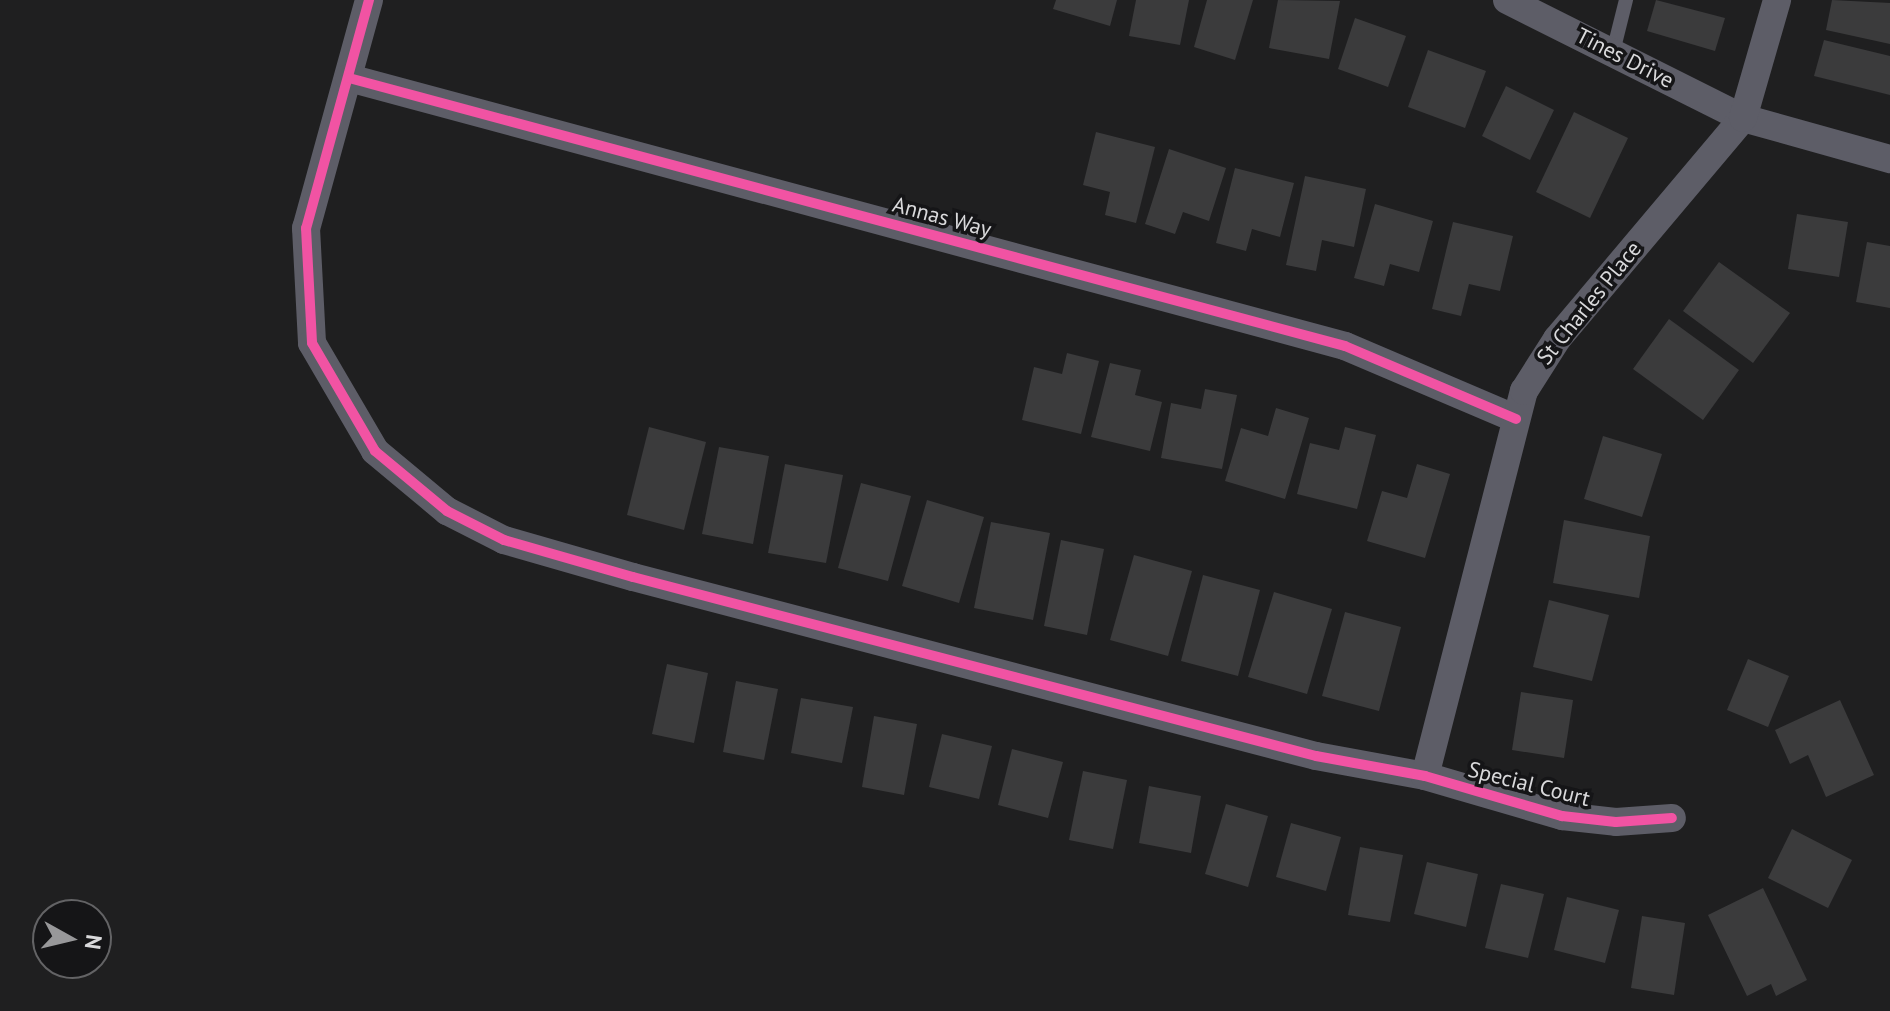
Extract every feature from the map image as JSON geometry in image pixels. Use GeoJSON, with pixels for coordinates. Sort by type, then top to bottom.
{"type":"FeatureCollection","features":[{"type":"Feature","properties":{"kind":"street"},"geometry":{"type":"LineString","coordinates":[[349,78],[369,0]]}},
{"type":"Feature","properties":{"kind":"street","name":"Tines Drive"},"geometry":{"type":"LineString","coordinates":[[1507,0],[1743,118],[1890,159]]}},
{"type":"Feature","properties":{"kind":"street","name":"St Charles Place"},"geometry":{"type":"LineString","coordinates":[[1425,776],[1524,391],[1557,339],[1743,118],[1777,0]]}},
{"type":"Feature","properties":{"kind":"street","name":"Annas Way"},"geometry":{"type":"LineString","coordinates":[[349,78],[1345,346],[1516,419]]}},
{"type":"Feature","properties":{"kind":"street","name":"Special Court"},"geometry":{"type":"LineString","coordinates":[[349,78],[306,228],[312,343],[375,451],[447,511],[504,540],[748,609],[1316,756],[1425,776],[1590,821],[1672,818]]}},
{"type":"Feature","properties":{"kind":"lane"},"geometry":{"type":"LineString","coordinates":[[1613,52],[1626,0]]}},
{"type":"Feature","properties":{"kind":"building"},"geometry":{"type":"Polygon","coordinates":[[[1056,0],[1117,0],[1110,26],[1053,9],[1056,0]]]}},
{"type":"Feature","properties":{"kind":"building"},"geometry":{"type":"Polygon","coordinates":[[[1136,0],[1189,0],[1180,45],[1129,36],[1136,0]]]}},
{"type":"Feature","properties":{"kind":"building"},"geometry":{"type":"Polygon","coordinates":[[[1207,0],[1253,0],[1235,60],[1194,47],[1207,0]]]}},
{"type":"Feature","properties":{"kind":"building"},"geometry":{"type":"Polygon","coordinates":[[[1278,0],[1340,1],[1329,59],[1269,48],[1278,0]]]}},
{"type":"Feature","properties":{"kind":"building"},"geometry":{"type":"Polygon","coordinates":[[[1656,0],[1725,18],[1715,51],[1647,31],[1656,0]]]}},
{"type":"Feature","properties":{"kind":"building"},"geometry":{"type":"Polygon","coordinates":[[[1832,0],[1890,3],[1890,44],[1826,30],[1832,0]]]}},
{"type":"Feature","properties":{"kind":"building"},"geometry":{"type":"Polygon","coordinates":[[[1355,18],[1406,36],[1388,87],[1338,69],[1355,18]]]}},
{"type":"Feature","properties":{"kind":"building"},"geometry":{"type":"Polygon","coordinates":[[[1824,40],[1890,56],[1890,95],[1814,76],[1824,40]]]}},
{"type":"Feature","properties":{"kind":"building"},"geometry":{"type":"Polygon","coordinates":[[[1428,50],[1486,71],[1465,128],[1408,107],[1428,50]]]}},
{"type":"Feature","properties":{"kind":"building"},"geometry":{"type":"Polygon","coordinates":[[[1506,86],[1554,110],[1530,160],[1482,136],[1506,86]]]}},
{"type":"Feature","properties":{"kind":"building"},"geometry":{"type":"Polygon","coordinates":[[[1574,112],[1628,138],[1590,218],[1536,192],[1574,112]]]}},
{"type":"Feature","properties":{"kind":"building"},"geometry":{"type":"Polygon","coordinates":[[[1096,132],[1155,147],[1136,223],[1105,215],[1110,192],[1083,185],[1096,132]]]}},
{"type":"Feature","properties":{"kind":"building"},"geometry":{"type":"Polygon","coordinates":[[[1169,149],[1226,168],[1209,221],[1183,212],[1175,234],[1145,224],[1169,149]]]}},
{"type":"Feature","properties":{"kind":"building"},"geometry":{"type":"Polygon","coordinates":[[[1235,168],[1294,183],[1280,237],[1252,229],[1246,251],[1216,243],[1235,168]]]}},
{"type":"Feature","properties":{"kind":"building"},"geometry":{"type":"Polygon","coordinates":[[[1305,176],[1366,189],[1354,247],[1322,240],[1316,271],[1286,265],[1305,176]]]}},
{"type":"Feature","properties":{"kind":"building"},"geometry":{"type":"Polygon","coordinates":[[[1375,204],[1433,221],[1419,272],[1390,264],[1384,286],[1354,278],[1375,204]]]}},
{"type":"Feature","properties":{"kind":"building"},"geometry":{"type":"Polygon","coordinates":[[[1797,214],[1848,222],[1839,277],[1788,269],[1797,214]]]}},
{"type":"Feature","properties":{"kind":"building"},"geometry":{"type":"Polygon","coordinates":[[[1453,222],[1513,236],[1500,291],[1469,284],[1461,316],[1432,309],[1453,222]]]}},
{"type":"Feature","properties":{"kind":"building"},"geometry":{"type":"Polygon","coordinates":[[[1867,242],[1890,246],[1890,308],[1856,302],[1867,242]]]}},
{"type":"Feature","properties":{"kind":"building"},"geometry":{"type":"Polygon","coordinates":[[[1719,262],[1790,313],[1753,363],[1683,311],[1719,262]]]}},
{"type":"Feature","properties":{"kind":"building"},"geometry":{"type":"Polygon","coordinates":[[[1669,319],[1739,370],[1703,420],[1633,369],[1669,319]]]}},
{"type":"Feature","properties":{"kind":"building"},"geometry":{"type":"Polygon","coordinates":[[[1067,353],[1099,361],[1081,434],[1022,420],[1034,367],[1062,374],[1067,353]]]}},
{"type":"Feature","properties":{"kind":"building"},"geometry":{"type":"Polygon","coordinates":[[[1110,363],[1141,370],[1135,395],[1162,402],[1150,451],[1091,437],[1110,363]]]}},
{"type":"Feature","properties":{"kind":"building"},"geometry":{"type":"Polygon","coordinates":[[[1205,389],[1237,395],[1222,469],[1161,458],[1171,403],[1201,409],[1205,389]]]}},
{"type":"Feature","properties":{"kind":"building"},"geometry":{"type":"Polygon","coordinates":[[[1276,408],[1309,418],[1285,499],[1225,481],[1241,428],[1268,436],[1276,408]]]}},
{"type":"Feature","properties":{"kind":"building"},"geometry":{"type":"Polygon","coordinates":[[[649,427],[706,442],[684,530],[627,515],[649,427]]]}},
{"type":"Feature","properties":{"kind":"building"},"geometry":{"type":"Polygon","coordinates":[[[1345,427],[1376,435],[1357,509],[1297,494],[1310,443],[1339,450],[1345,427]]]}},
{"type":"Feature","properties":{"kind":"building"},"geometry":{"type":"Polygon","coordinates":[[[1603,436],[1662,454],[1642,517],[1584,499],[1603,436]]]}},
{"type":"Feature","properties":{"kind":"building"},"geometry":{"type":"Polygon","coordinates":[[[719,447],[769,456],[753,544],[702,534],[719,447]]]}},
{"type":"Feature","properties":{"kind":"building"},"geometry":{"type":"Polygon","coordinates":[[[785,464],[843,475],[826,563],[768,553],[785,464]]]}},
{"type":"Feature","properties":{"kind":"building"},"geometry":{"type":"Polygon","coordinates":[[[1417,464],[1450,474],[1425,558],[1367,541],[1382,491],[1407,498],[1417,464]]]}},
{"type":"Feature","properties":{"kind":"building"},"geometry":{"type":"Polygon","coordinates":[[[861,483],[911,496],[888,581],[838,568],[861,483]]]}},
{"type":"Feature","properties":{"kind":"building"},"geometry":{"type":"Polygon","coordinates":[[[927,500],[984,517],[959,603],[902,586],[927,500]]]}},
{"type":"Feature","properties":{"kind":"building"},"geometry":{"type":"Polygon","coordinates":[[[1564,520],[1650,536],[1639,598],[1553,583],[1564,520]]]}},
{"type":"Feature","properties":{"kind":"building"},"geometry":{"type":"Polygon","coordinates":[[[991,522],[1050,533],[1033,620],[974,608],[991,522]]]}},
{"type":"Feature","properties":{"kind":"building"},"geometry":{"type":"Polygon","coordinates":[[[1061,540],[1104,549],[1087,635],[1044,626],[1061,540]]]}},
{"type":"Feature","properties":{"kind":"building"},"geometry":{"type":"Polygon","coordinates":[[[1134,555],[1192,571],[1168,656],[1110,640],[1134,555]]]}},
{"type":"Feature","properties":{"kind":"building"},"geometry":{"type":"Polygon","coordinates":[[[1203,575],[1260,590],[1238,676],[1181,661],[1203,575]]]}},
{"type":"Feature","properties":{"kind":"building"},"geometry":{"type":"Polygon","coordinates":[[[1274,592],[1332,609],[1307,694],[1248,677],[1274,592]]]}},
{"type":"Feature","properties":{"kind":"building"},"geometry":{"type":"Polygon","coordinates":[[[1549,600],[1609,615],[1592,681],[1533,667],[1549,600]]]}},
{"type":"Feature","properties":{"kind":"building"},"geometry":{"type":"Polygon","coordinates":[[[1345,612],[1401,627],[1379,711],[1322,696],[1345,612]]]}},
{"type":"Feature","properties":{"kind":"building"},"geometry":{"type":"Polygon","coordinates":[[[1748,659],[1789,676],[1768,727],[1727,710],[1748,659]]]}},
{"type":"Feature","properties":{"kind":"building"},"geometry":{"type":"Polygon","coordinates":[[[667,664],[708,673],[694,743],[652,734],[667,664]]]}},
{"type":"Feature","properties":{"kind":"building"},"geometry":{"type":"Polygon","coordinates":[[[736,681],[778,689],[764,760],[723,752],[736,681]]]}},
{"type":"Feature","properties":{"kind":"building"},"geometry":{"type":"Polygon","coordinates":[[[1521,692],[1573,700],[1564,758],[1512,750],[1521,692]]]}},
{"type":"Feature","properties":{"kind":"building"},"geometry":{"type":"Polygon","coordinates":[[[801,698],[853,707],[842,763],[791,753],[801,698]]]}},
{"type":"Feature","properties":{"kind":"building"},"geometry":{"type":"Polygon","coordinates":[[[1840,700],[1874,775],[1826,797],[1808,755],[1790,764],[1775,730],[1840,700]]]}},
{"type":"Feature","properties":{"kind":"building"},"geometry":{"type":"Polygon","coordinates":[[[874,716],[917,724],[904,795],[862,787],[874,716]]]}},
{"type":"Feature","properties":{"kind":"building"},"geometry":{"type":"Polygon","coordinates":[[[942,734],[992,746],[979,799],[929,787],[942,734]]]}},
{"type":"Feature","properties":{"kind":"building"},"geometry":{"type":"Polygon","coordinates":[[[1012,749],[1063,762],[1048,818],[998,805],[1012,749]]]}},
{"type":"Feature","properties":{"kind":"building"},"geometry":{"type":"Polygon","coordinates":[[[1083,771],[1127,780],[1113,849],[1069,840],[1083,771]]]}},
{"type":"Feature","properties":{"kind":"building"},"geometry":{"type":"Polygon","coordinates":[[[1149,786],[1201,796],[1191,853],[1139,843],[1149,786]]]}},
{"type":"Feature","properties":{"kind":"building"},"geometry":{"type":"Polygon","coordinates":[[[1226,804],[1268,816],[1248,887],[1205,874],[1226,804]]]}},
{"type":"Feature","properties":{"kind":"building"},"geometry":{"type":"Polygon","coordinates":[[[1291,823],[1341,837],[1326,891],[1276,877],[1291,823]]]}},
{"type":"Feature","properties":{"kind":"building"},"geometry":{"type":"Polygon","coordinates":[[[1792,829],[1852,860],[1828,908],[1768,878],[1792,829]]]}},
{"type":"Feature","properties":{"kind":"building"},"geometry":{"type":"Polygon","coordinates":[[[1360,847],[1403,855],[1390,922],[1348,915],[1360,847]]]}},
{"type":"Feature","properties":{"kind":"building"},"geometry":{"type":"Polygon","coordinates":[[[1427,862],[1478,874],[1466,927],[1414,914],[1427,862]]]}},
{"type":"Feature","properties":{"kind":"building"},"geometry":{"type":"Polygon","coordinates":[[[1501,884],[1544,894],[1528,958],[1485,948],[1501,884]]]}},
{"type":"Feature","properties":{"kind":"building"},"geometry":{"type":"Polygon","coordinates":[[[1763,888],[1807,980],[1776,996],[1771,984],[1747,996],[1708,915],[1763,888]]]}},
{"type":"Feature","properties":{"kind":"building"},"geometry":{"type":"Polygon","coordinates":[[[1567,897],[1619,910],[1605,963],[1554,950],[1567,897]]]}},
{"type":"Feature","properties":{"kind":"building"},"geometry":{"type":"Polygon","coordinates":[[[1642,916],[1685,923],[1674,995],[1631,988],[1642,916]]]}},
{"type":"Feature","properties":{"kind":"cycle path"},"geometry":{"type":"LineString","coordinates":[[369,0],[306,228],[312,343],[375,451],[447,511],[504,540],[633,577],[1316,756],[1425,776],[1562,816],[1616,822],[1672,818]]}},
{"type":"Feature","properties":{"kind":"cycle path"},"geometry":{"type":"LineString","coordinates":[[349,78],[1345,346],[1516,419]]}}]}
